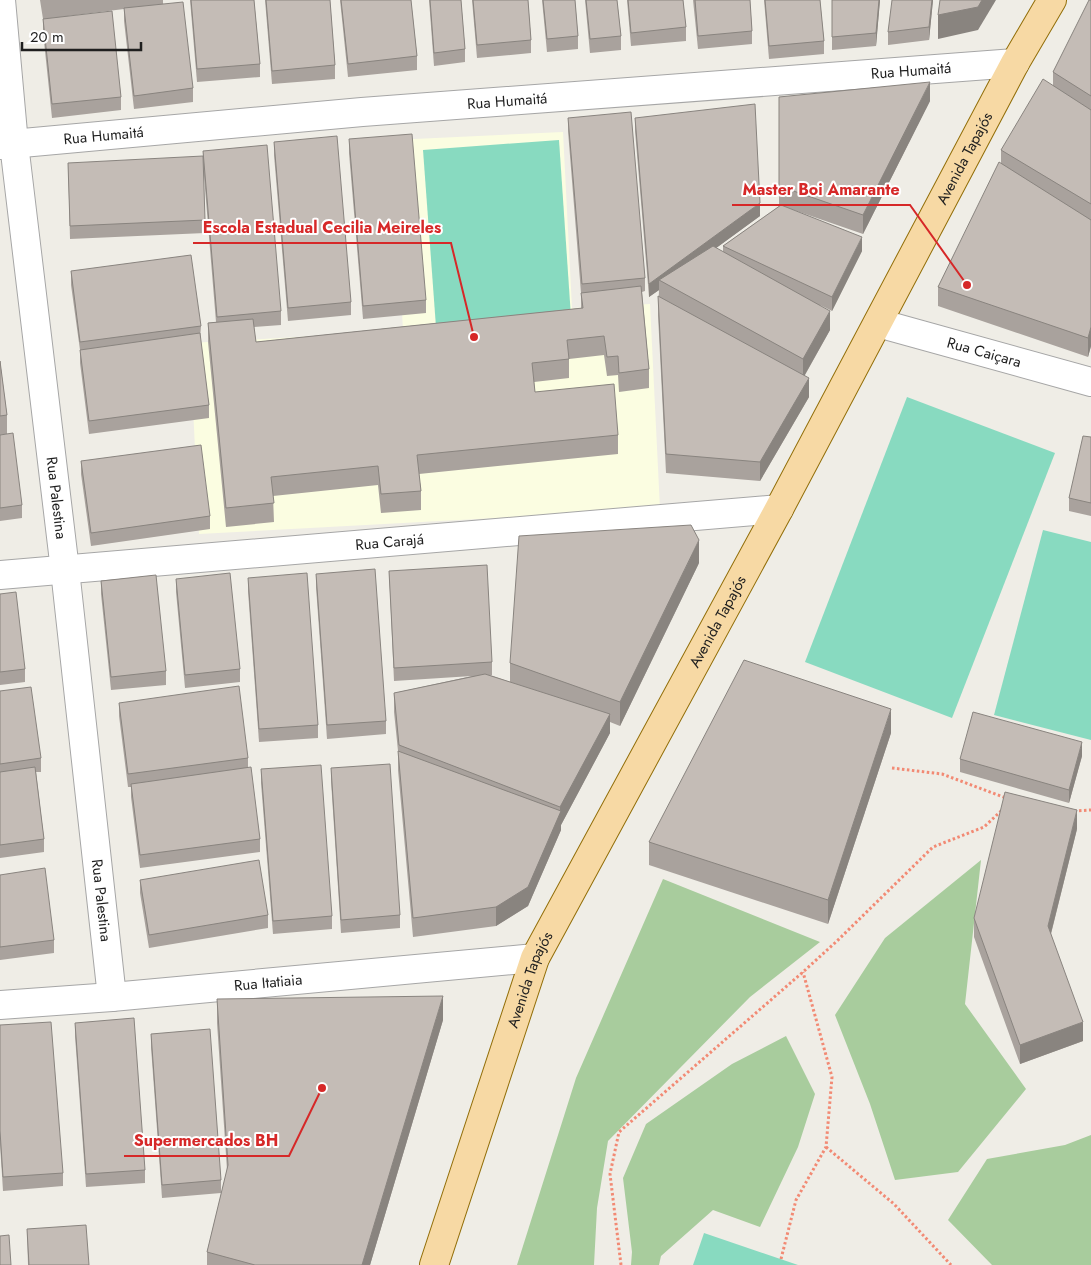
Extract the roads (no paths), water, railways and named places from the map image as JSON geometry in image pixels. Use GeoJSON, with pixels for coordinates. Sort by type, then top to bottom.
{"type":"FeatureCollection","features":[{"type":"Feature","properties":{"kind":"main road","name":"Avenida Tapajós"},"geometry":{"type":"LineString","coordinates":[[434,1265],[535,958],[779,509],[1015,63],[1052,0]]}},
{"type":"Feature","properties":{"kind":"street","name":"Rua Palestina"},"geometry":{"type":"LineString","coordinates":[[1,0],[7,145],[65,570],[112,997]]}},
{"type":"Feature","properties":{"kind":"street","name":"Rua Humaitá"},"geometry":{"type":"LineString","coordinates":[[7,145],[362,112],[1015,63]]}},
{"type":"Feature","properties":{"kind":"street","name":"Rua Caiçara"},"geometry":{"type":"LineString","coordinates":[[878,323],[1091,382]]}},
{"type":"Feature","properties":{"kind":"street","name":"Rua Carajá"},"geometry":{"type":"LineString","coordinates":[[0,575],[779,509]]}},
{"type":"Feature","properties":{"kind":"street","name":"Rua Itatiaia"},"geometry":{"type":"LineString","coordinates":[[0,1005],[112,997],[535,958]]}},
{"type":"Feature","properties":{"kind":"place","name":"Master Boi Amarante"},"geometry":{"type":"Point","coordinates":[967,285]}},
{"type":"Feature","properties":{"kind":"place","name":"Escola Estadual Cecilia Meireles"},"geometry":{"type":"Point","coordinates":[474,337]}},
{"type":"Feature","properties":{"kind":"place","name":"Supermercados BH"},"geometry":{"type":"Point","coordinates":[322,1088]}}]}
